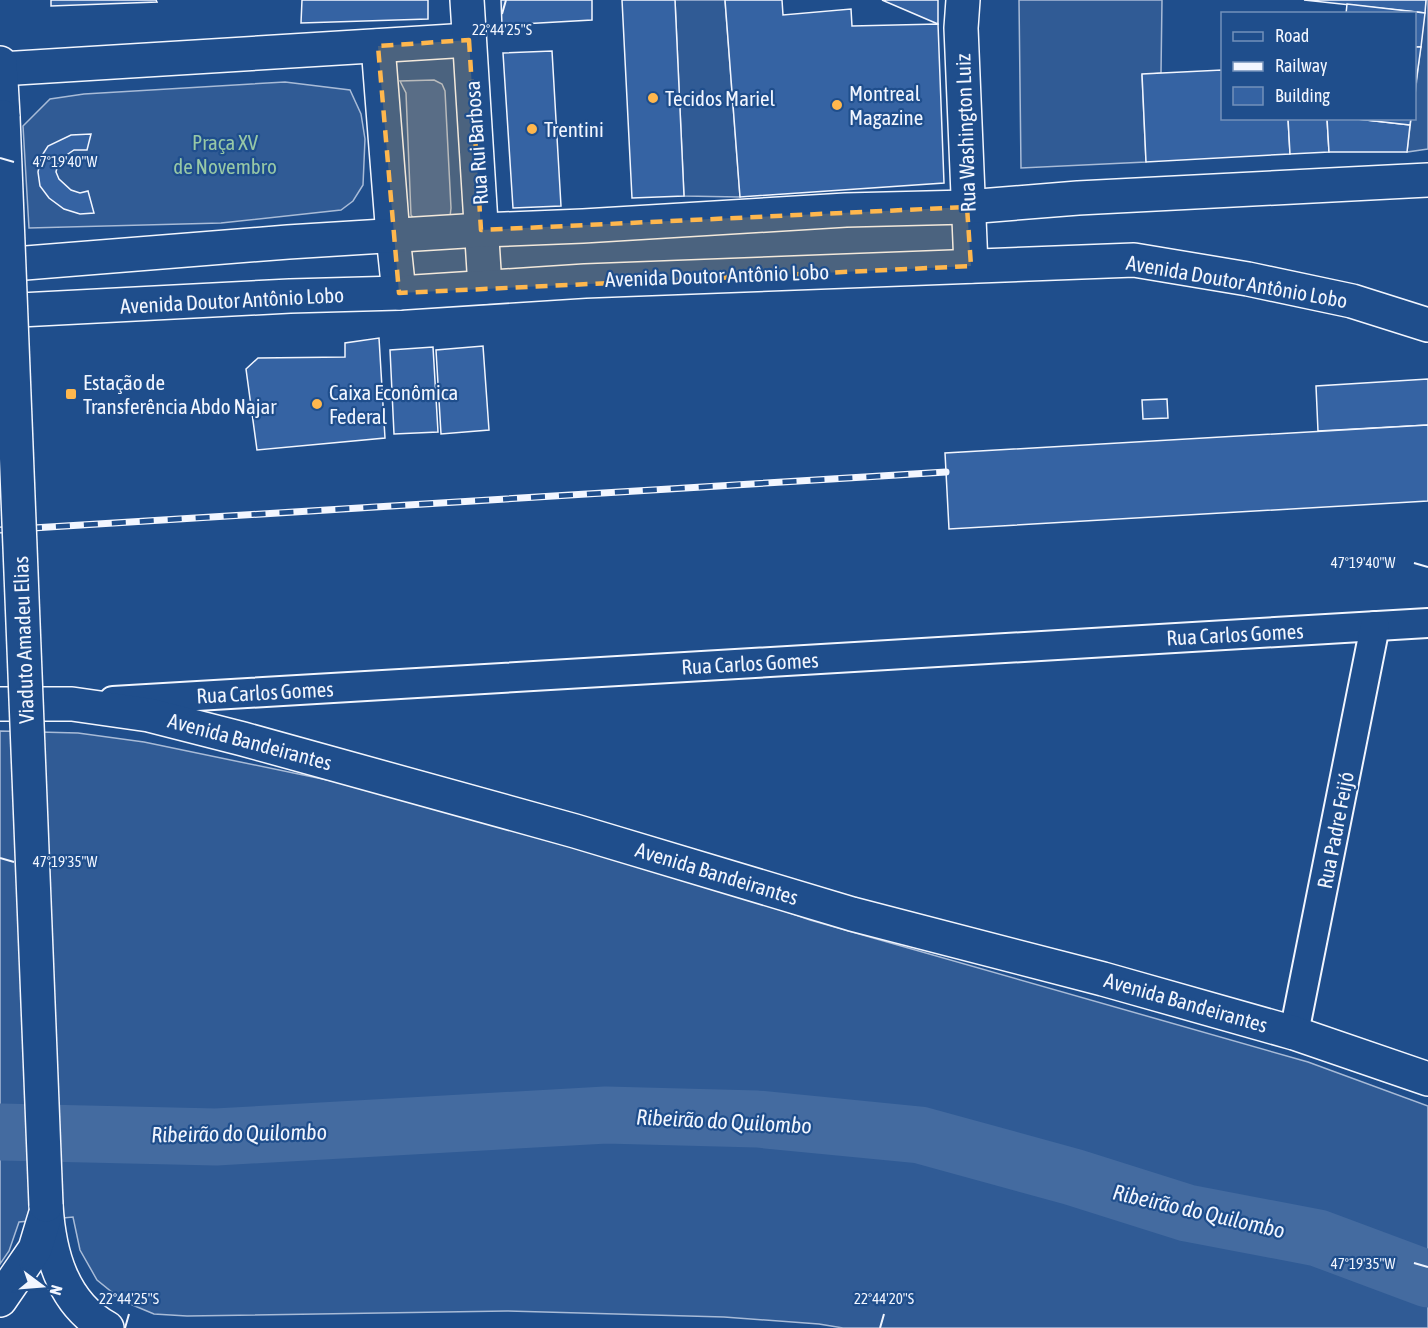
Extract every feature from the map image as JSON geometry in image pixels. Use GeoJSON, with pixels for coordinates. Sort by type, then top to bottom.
{"type":"FeatureCollection","features":[{"type":"Feature","properties":{"kind":"main road","name":"Rua Rui Barbosa"},"geometry":{"type":"LineString","coordinates":[[467,0],[485,286]]}},
{"type":"Feature","properties":{"kind":"main road","name":"Rua Washington Luiz"},"geometry":{"type":"LineString","coordinates":[[963,0],[961,28],[971,266]]}},
{"type":"Feature","properties":{"kind":"main road"},"geometry":{"type":"LineString","coordinates":[[0,69],[470,40]]}},
{"type":"Feature","properties":{"kind":"main road"},"geometry":{"type":"LineString","coordinates":[[378,46],[399,293]]}},
{"type":"Feature","properties":{"kind":"main road","name":"Viaduto Amadeu Elias"},"geometry":{"type":"LineString","coordinates":[[0,63],[46,1208]]}},
{"type":"Feature","properties":{"kind":"main road"},"geometry":{"type":"LineString","coordinates":[[0,265],[39,264],[288,242],[481,230],[846,210],[967,207],[1078,198],[1428,180]]}},
{"type":"Feature","properties":{"kind":"main road","name":"Avenida Doutor Antônio Lobo"},"geometry":{"type":"LineString","coordinates":[[0,311],[290,296],[399,293],[485,286],[1134,260],[1248,279],[1352,301],[1428,325]]}},
{"type":"Feature","properties":{"kind":"main road","name":"Avenida Bandeirantes"},"geometry":{"type":"LineString","coordinates":[[0,704],[72,704],[149,715],[243,739],[575,831],[852,914],[1103,979],[1294,1033],[1421,1074]]}},
{"type":"Feature","properties":{"kind":"main road"},"geometry":{"type":"LineString","coordinates":[[0,1300],[35,1249],[46,1208]]}},
{"type":"Feature","properties":{"kind":"main road"},"geometry":{"type":"LineString","coordinates":[[46,1208],[51,1251],[71,1296],[107,1328]]}},
{"type":"Feature","properties":{"kind":"street","name":"Rua Carlos Gomes"},"geometry":{"type":"LineString","coordinates":[[72,704],[1428,623]]}},
{"type":"Feature","properties":{"kind":"street","name":"Rua Padre Feijó"},"geometry":{"type":"LineString","coordinates":[[1294,1033],[1375,626]]}},
{"type":"Feature","properties":{"kind":"highlighted area"},"geometry":{"type":"Polygon","coordinates":[[[469,40],[481,230],[967,207],[971,266],[399,293],[378,46],[469,40]]]}},
{"type":"Feature","properties":{"kind":"shaded area"},"geometry":{"type":"Polygon","coordinates":[[[675,0],[725,0],[740,197],[684,196],[675,0]]]}},
{"type":"Feature","properties":{"kind":"shaded area"},"geometry":{"type":"Polygon","coordinates":[[[1019,0],[1162,0],[1161,73],[1142,75],[1146,162],[1021,168],[1019,0]]]}},
{"type":"Feature","properties":{"kind":"shaded area"},"geometry":{"type":"Polygon","coordinates":[[[1426,0],[1428,0],[1428,149],[1407,152],[1411,120],[1416,120],[1416,86],[1426,0]]]}},
{"type":"Feature","properties":{"kind":"shaded area"},"geometry":{"type":"Polygon","coordinates":[[[434,80],[442,84],[445,91],[451,208],[450,217],[422,229],[411,215],[406,93],[400,81],[434,80]]]}},
{"type":"Feature","properties":{"kind":"shaded area","name":"Praça XV de Novembro"},"geometry":{"type":"Polygon","coordinates":[[[285,82],[350,90],[361,114],[365,139],[363,185],[353,201],[341,210],[221,223],[29,228],[23,126],[50,99],[84,94],[285,82]]]}},
{"type":"Feature","properties":{"kind":"shaded area"},"geometry":{"type":"Polygon","coordinates":[[[0,731],[78,733],[144,742],[404,796],[609,850],[810,920],[1308,1062],[1428,1106],[1428,1328],[843,1328],[724,1317],[507,1311],[187,1316],[154,1314],[123,1301],[97,1280],[80,1250],[73,1217],[19,1222],[9,1251],[0,1264],[0,731]]]}},
{"type":"Feature","properties":{"kind":"building"},"geometry":{"type":"Polygon","coordinates":[[[51,0],[156,0],[157,2],[51,6],[51,0]]]}},
{"type":"Feature","properties":{"kind":"building"},"geometry":{"type":"Polygon","coordinates":[[[302,0],[428,0],[428,19],[301,23],[302,0]]]}},
{"type":"Feature","properties":{"kind":"building"},"geometry":{"type":"Polygon","coordinates":[[[501,0],[592,0],[592,20],[502,25],[501,0]]]}},
{"type":"Feature","properties":{"kind":"building","name":"Tecidos Mariel"},"geometry":{"type":"Polygon","coordinates":[[[622,0],[675,0],[684,196],[632,198],[622,0]]]}},
{"type":"Feature","properties":{"kind":"building","name":"Montreal Magazine"},"geometry":{"type":"Polygon","coordinates":[[[725,0],[782,0],[783,15],[851,9],[852,26],[938,24],[944,183],[740,197],[725,0]]]}},
{"type":"Feature","properties":{"kind":"building"},"geometry":{"type":"Polygon","coordinates":[[[882,0],[938,0],[938,24],[882,0]]]}},
{"type":"Feature","properties":{"kind":"building"},"geometry":{"type":"Polygon","coordinates":[[[1304,0],[1426,0],[1425,13],[1304,0]]]}},
{"type":"Feature","properties":{"kind":"building"},"geometry":{"type":"Polygon","coordinates":[[[1347,4],[1425,13],[1421,47],[1416,47],[1416,12],[1346,12],[1347,4]]]}},
{"type":"Feature","properties":{"kind":"building"},"geometry":{"type":"Polygon","coordinates":[[[1416,47],[1421,47],[1416,82],[1416,47]]]}},
{"type":"Feature","properties":{"kind":"building","name":"Trentini"},"geometry":{"type":"Polygon","coordinates":[[[552,51],[561,206],[513,208],[503,53],[552,51]]]}},
{"type":"Feature","properties":{"kind":"building"},"geometry":{"type":"Polygon","coordinates":[[[1221,70],[1221,120],[1288,120],[1290,154],[1146,162],[1142,74],[1221,70]]]}},
{"type":"Feature","properties":{"kind":"building"},"geometry":{"type":"Polygon","coordinates":[[[1288,120],[1327,120],[1329,152],[1290,154],[1288,120]]]}},
{"type":"Feature","properties":{"kind":"building"},"geometry":{"type":"Polygon","coordinates":[[[1327,120],[1366,120],[1410,125],[1407,152],[1329,152],[1327,120]]]}},
{"type":"Feature","properties":{"kind":"building"},"geometry":{"type":"Polygon","coordinates":[[[1366,120],[1411,120],[1410,125],[1366,120]]]}},
{"type":"Feature","properties":{"kind":"building"},"geometry":{"type":"Polygon","coordinates":[[[91,134],[87,150],[74,150],[65,156],[58,163],[56,172],[59,179],[71,190],[80,193],[88,191],[94,213],[80,214],[64,209],[49,198],[40,186],[38,172],[41,157],[48,146],[71,135],[91,134]]]}},
{"type":"Feature","properties":{"kind":"building","name":"Caixa Econômica Federal"},"geometry":{"type":"Polygon","coordinates":[[[379,338],[385,438],[257,450],[246,369],[258,358],[345,357],[345,343],[379,338]]]}},
{"type":"Feature","properties":{"kind":"building"},"geometry":{"type":"Polygon","coordinates":[[[483,346],[489,430],[441,434],[436,350],[483,346]]]}},
{"type":"Feature","properties":{"kind":"building"},"geometry":{"type":"Polygon","coordinates":[[[433,347],[438,432],[394,434],[390,350],[433,347]]]}},
{"type":"Feature","properties":{"kind":"building"},"geometry":{"type":"Polygon","coordinates":[[[1428,379],[1428,425],[1318,431],[1316,386],[1428,379]]]}},
{"type":"Feature","properties":{"kind":"building"},"geometry":{"type":"Polygon","coordinates":[[[1167,399],[1168,418],[1143,419],[1142,400],[1167,399]]]}},
{"type":"Feature","properties":{"kind":"building"},"geometry":{"type":"Polygon","coordinates":[[[1428,425],[1428,501],[949,529],[945,453],[1428,425]]]}},
{"type":"Feature","properties":{"kind":"waterway","name":"Ribeirão do Quilombo"},"geometry":{"type":"LineString","coordinates":[[0,1132],[216,1137],[606,1115],[757,1119],[920,1135],[1073,1177],[1187,1213],[1318,1238],[1428,1279]]}},
{"type":"Feature","properties":{"kind":"railway"},"geometry":{"type":"LineString","coordinates":[[0,530],[946,472]]}},
{"type":"Feature","properties":{"kind":"place","name":"Tecidos Mariel"},"geometry":{"type":"Point","coordinates":[653,98]}},
{"type":"Feature","properties":{"kind":"place","name":"Montreal Magazine"},"geometry":{"type":"Point","coordinates":[837,105]}},
{"type":"Feature","properties":{"kind":"place","name":"Trentini"},"geometry":{"type":"Point","coordinates":[532,129]}},
{"type":"Feature","properties":{"kind":"place","name":"Estação de Transferência Abdo Najar"},"geometry":{"type":"Point","coordinates":[71,394]}},
{"type":"Feature","properties":{"kind":"place","name":"Caixa Econômica Federal"},"geometry":{"type":"Point","coordinates":[317,404]}}]}
